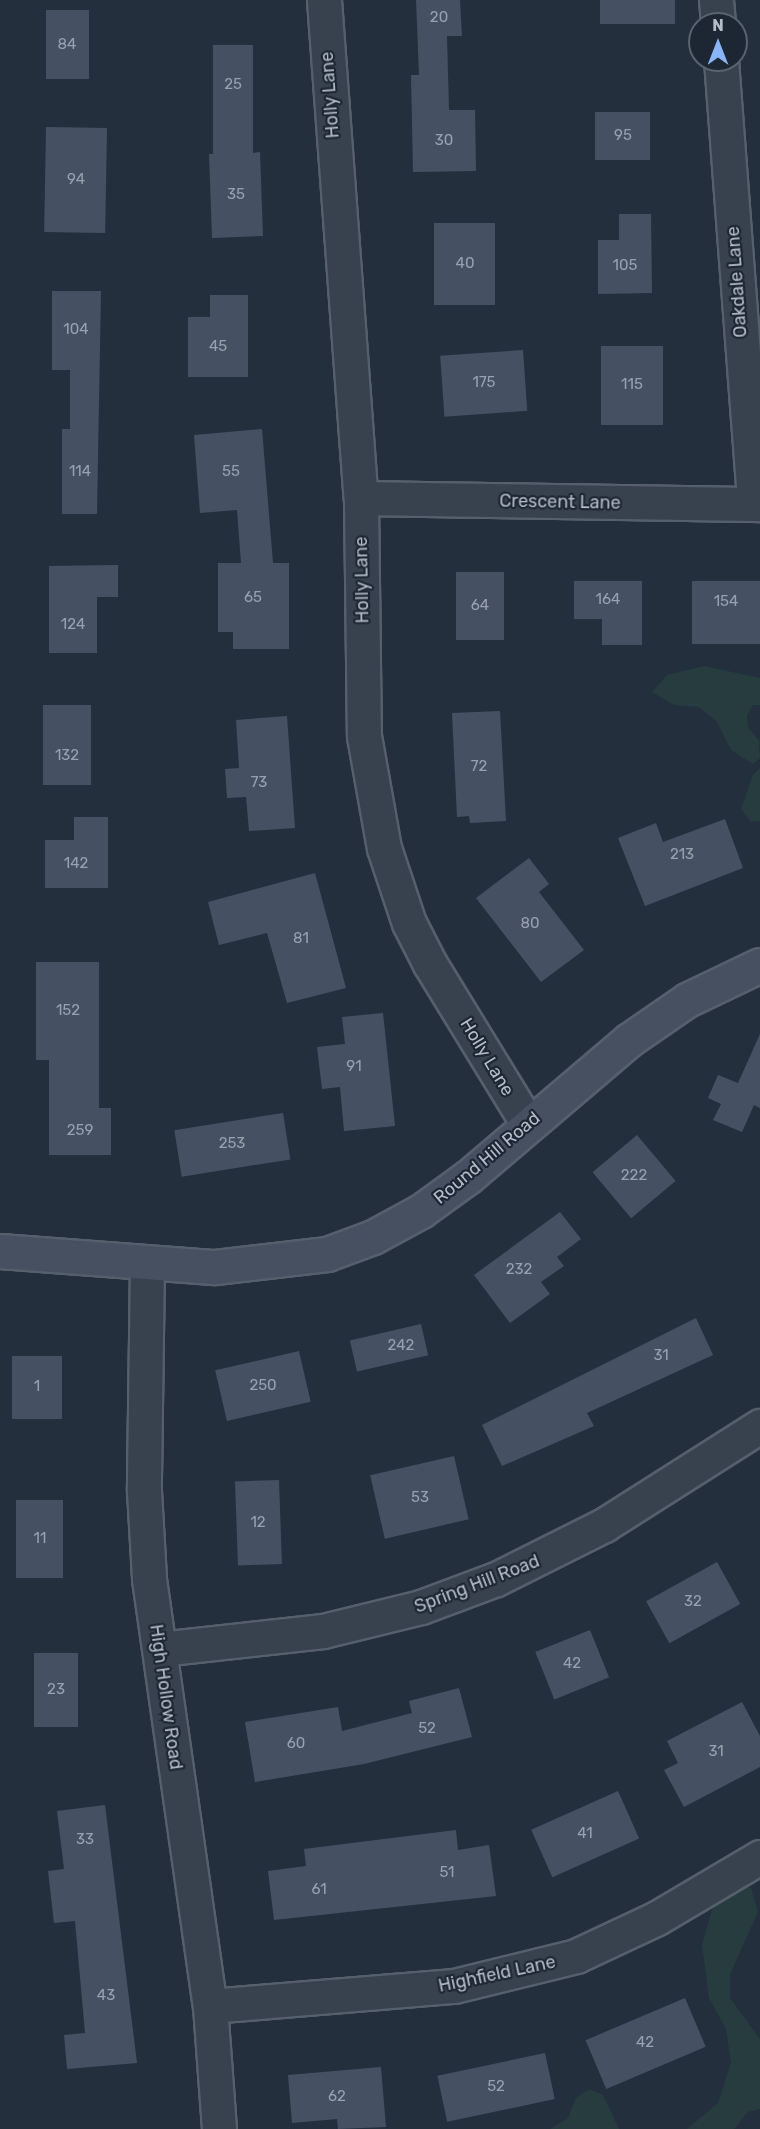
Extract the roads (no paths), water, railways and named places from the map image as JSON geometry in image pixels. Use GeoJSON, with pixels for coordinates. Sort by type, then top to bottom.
{"type":"FeatureCollection","features":[{"type":"Feature","properties":{"kind":"street","name":"Holly Lane"},"geometry":{"type":"LineString","coordinates":[[324,0],[360,498],[364,736],[384,848],[410,923],[430,964],[528,1124]]}},
{"type":"Feature","properties":{"kind":"street","name":"Oakdale Lane"},"geometry":{"type":"LineString","coordinates":[[722,72],[757,504]]}},
{"type":"Feature","properties":{"kind":"street","name":"Crescent Lane"},"geometry":{"type":"LineString","coordinates":[[360,498],[757,504]]}},
{"type":"Feature","properties":{"kind":"street","name":"Round Hill Road"},"geometry":{"type":"LineString","coordinates":[[0,1251],[147,1264],[277,1263],[327,1254],[364,1240],[422,1211],[629,1040],[687,1000],[760,964]]}},
{"type":"Feature","properties":{"kind":"street","name":"High Hollow Road"},"geometry":{"type":"LineString","coordinates":[[147,1264],[144,1491],[160,1649],[210,2006],[219,2129]]}},
{"type":"Feature","properties":{"kind":"street","name":"Spring Hill Road"},"geometry":{"type":"LineString","coordinates":[[160,1649],[323,1631],[421,1607],[496,1580],[604,1525],[760,1426]]}},
{"type":"Feature","properties":{"kind":"street","name":"Highfield Lane"},"geometry":{"type":"LineString","coordinates":[[210,2006],[454,1986],[576,1956],[657,1918],[760,1857]]}}]}
